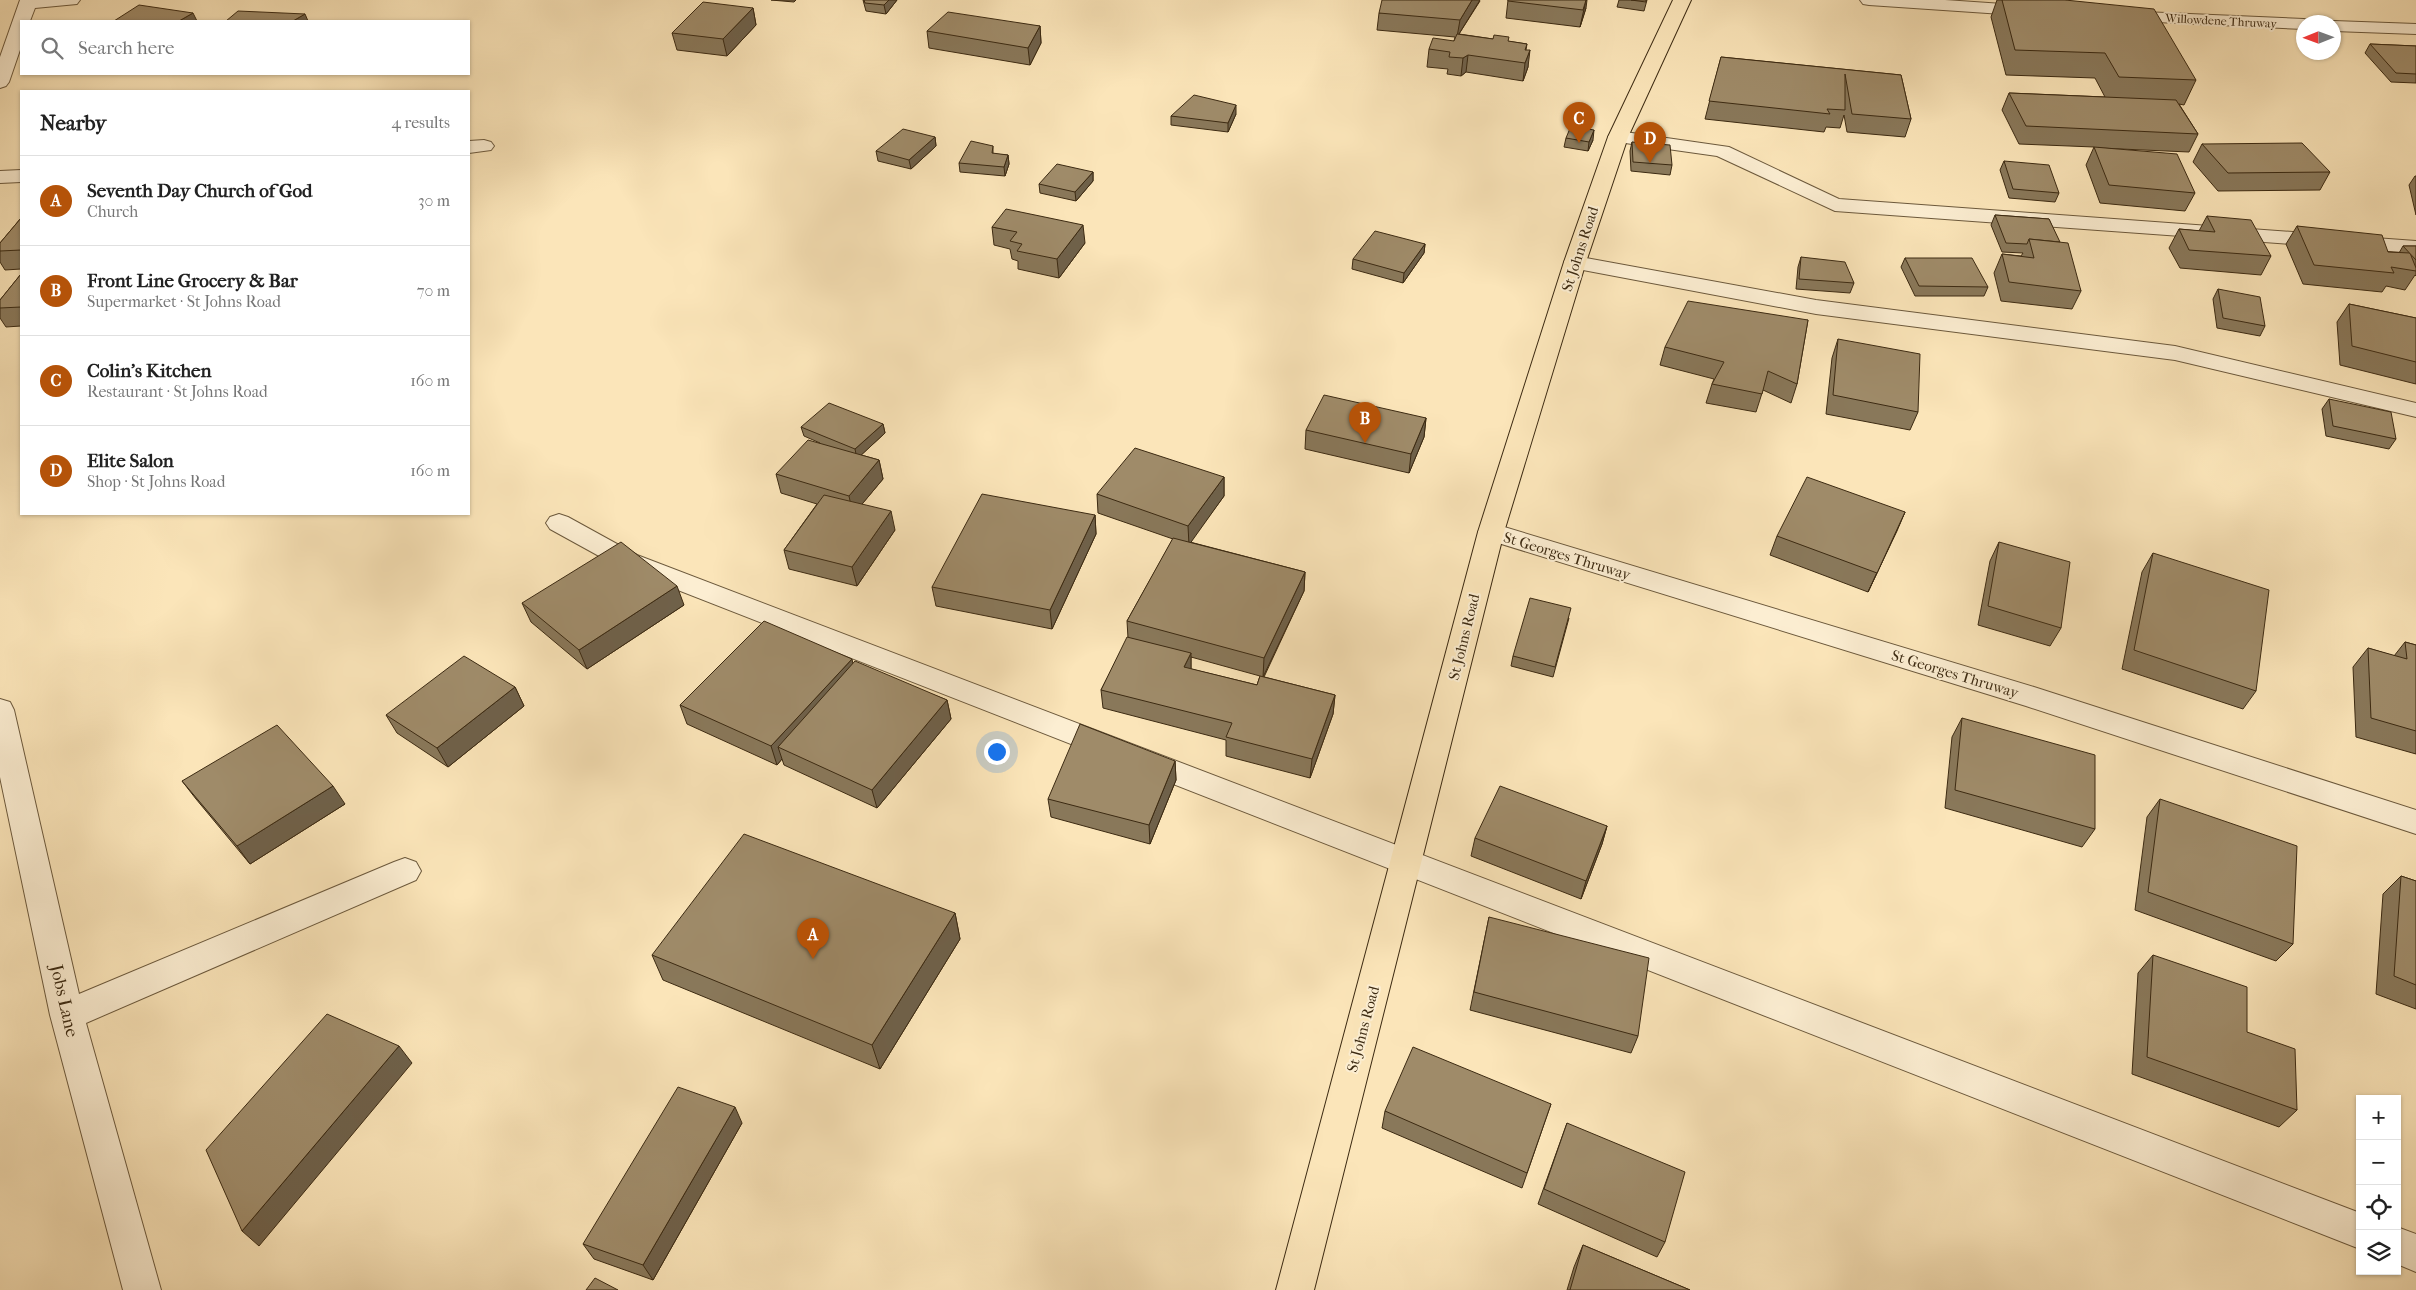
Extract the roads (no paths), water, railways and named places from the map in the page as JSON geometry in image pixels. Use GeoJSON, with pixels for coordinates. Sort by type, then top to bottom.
{"type":"FeatureCollection","features":[{"type":"Feature","properties":{"kind":"main road","name":"St Johns Road"},"geometry":{"type":"LineString","coordinates":[[1295,1290],[1491,532],[1576,262],[1618,137],[1682,0]]}},
{"type":"Feature","properties":{"kind":"street"},"geometry":{"type":"LineString","coordinates":[[22,20],[28,2],[70,0]]}},
{"type":"Feature","properties":{"kind":"street"},"geometry":{"type":"LineString","coordinates":[[1869,0],[2054,12]]}},
{"type":"Feature","properties":{"kind":"street","name":"Willowdene Thruway"},"geometry":{"type":"LineString","coordinates":[[2103,15],[2296,24]]}},
{"type":"Feature","properties":{"kind":"street"},"geometry":{"type":"LineString","coordinates":[[0,82],[20,25]]}},
{"type":"Feature","properties":{"kind":"street"},"geometry":{"type":"LineString","coordinates":[[2341,26],[2416,29]]}},
{"type":"Feature","properties":{"kind":"street"},"geometry":{"type":"LineString","coordinates":[[1618,137],[1722,151],[1835,204],[2416,247]]}},
{"type":"Feature","properties":{"kind":"street"},"geometry":{"type":"LineString","coordinates":[[0,177],[20,176]]}},
{"type":"Feature","properties":{"kind":"street"},"geometry":{"type":"LineString","coordinates":[[1576,262],[1816,307],[2175,353],[2416,410]]}},
{"type":"Feature","properties":{"kind":"street"},"geometry":{"type":"LineString","coordinates":[[559,523],[628,561],[1406,864],[2357,1230]]}},
{"type":"Feature","properties":{"kind":"street","name":"St Georges Thruway"},"geometry":{"type":"LineString","coordinates":[[1491,532],[2024,695],[2416,822]]}},
{"type":"Feature","properties":{"kind":"street","name":"Jobs Lane"},"geometry":{"type":"LineString","coordinates":[[0,710],[66,1015],[142,1290]]}},
{"type":"Feature","properties":{"kind":"street"},"geometry":{"type":"LineString","coordinates":[[66,1015],[406,871]]}},
{"type":"Feature","properties":{"kind":"street"},"geometry":{"type":"LineString","coordinates":[[2401,1247],[2416,1253]]}},
{"type":"Feature","properties":{"kind":"place","name":"Colin's Kitchen"},"geometry":{"type":"Point","coordinates":[1579,143]}},
{"type":"Feature","properties":{"kind":"place","name":"Elite Salon"},"geometry":{"type":"Point","coordinates":[1650,163]}},
{"type":"Feature","properties":{"kind":"place","name":"Front Line Grocery & Bar"},"geometry":{"type":"Point","coordinates":[1365,443]}},
{"type":"Feature","properties":{"kind":"place","name":"Seventh Day Church of God"},"geometry":{"type":"Point","coordinates":[813,959]}}]}
